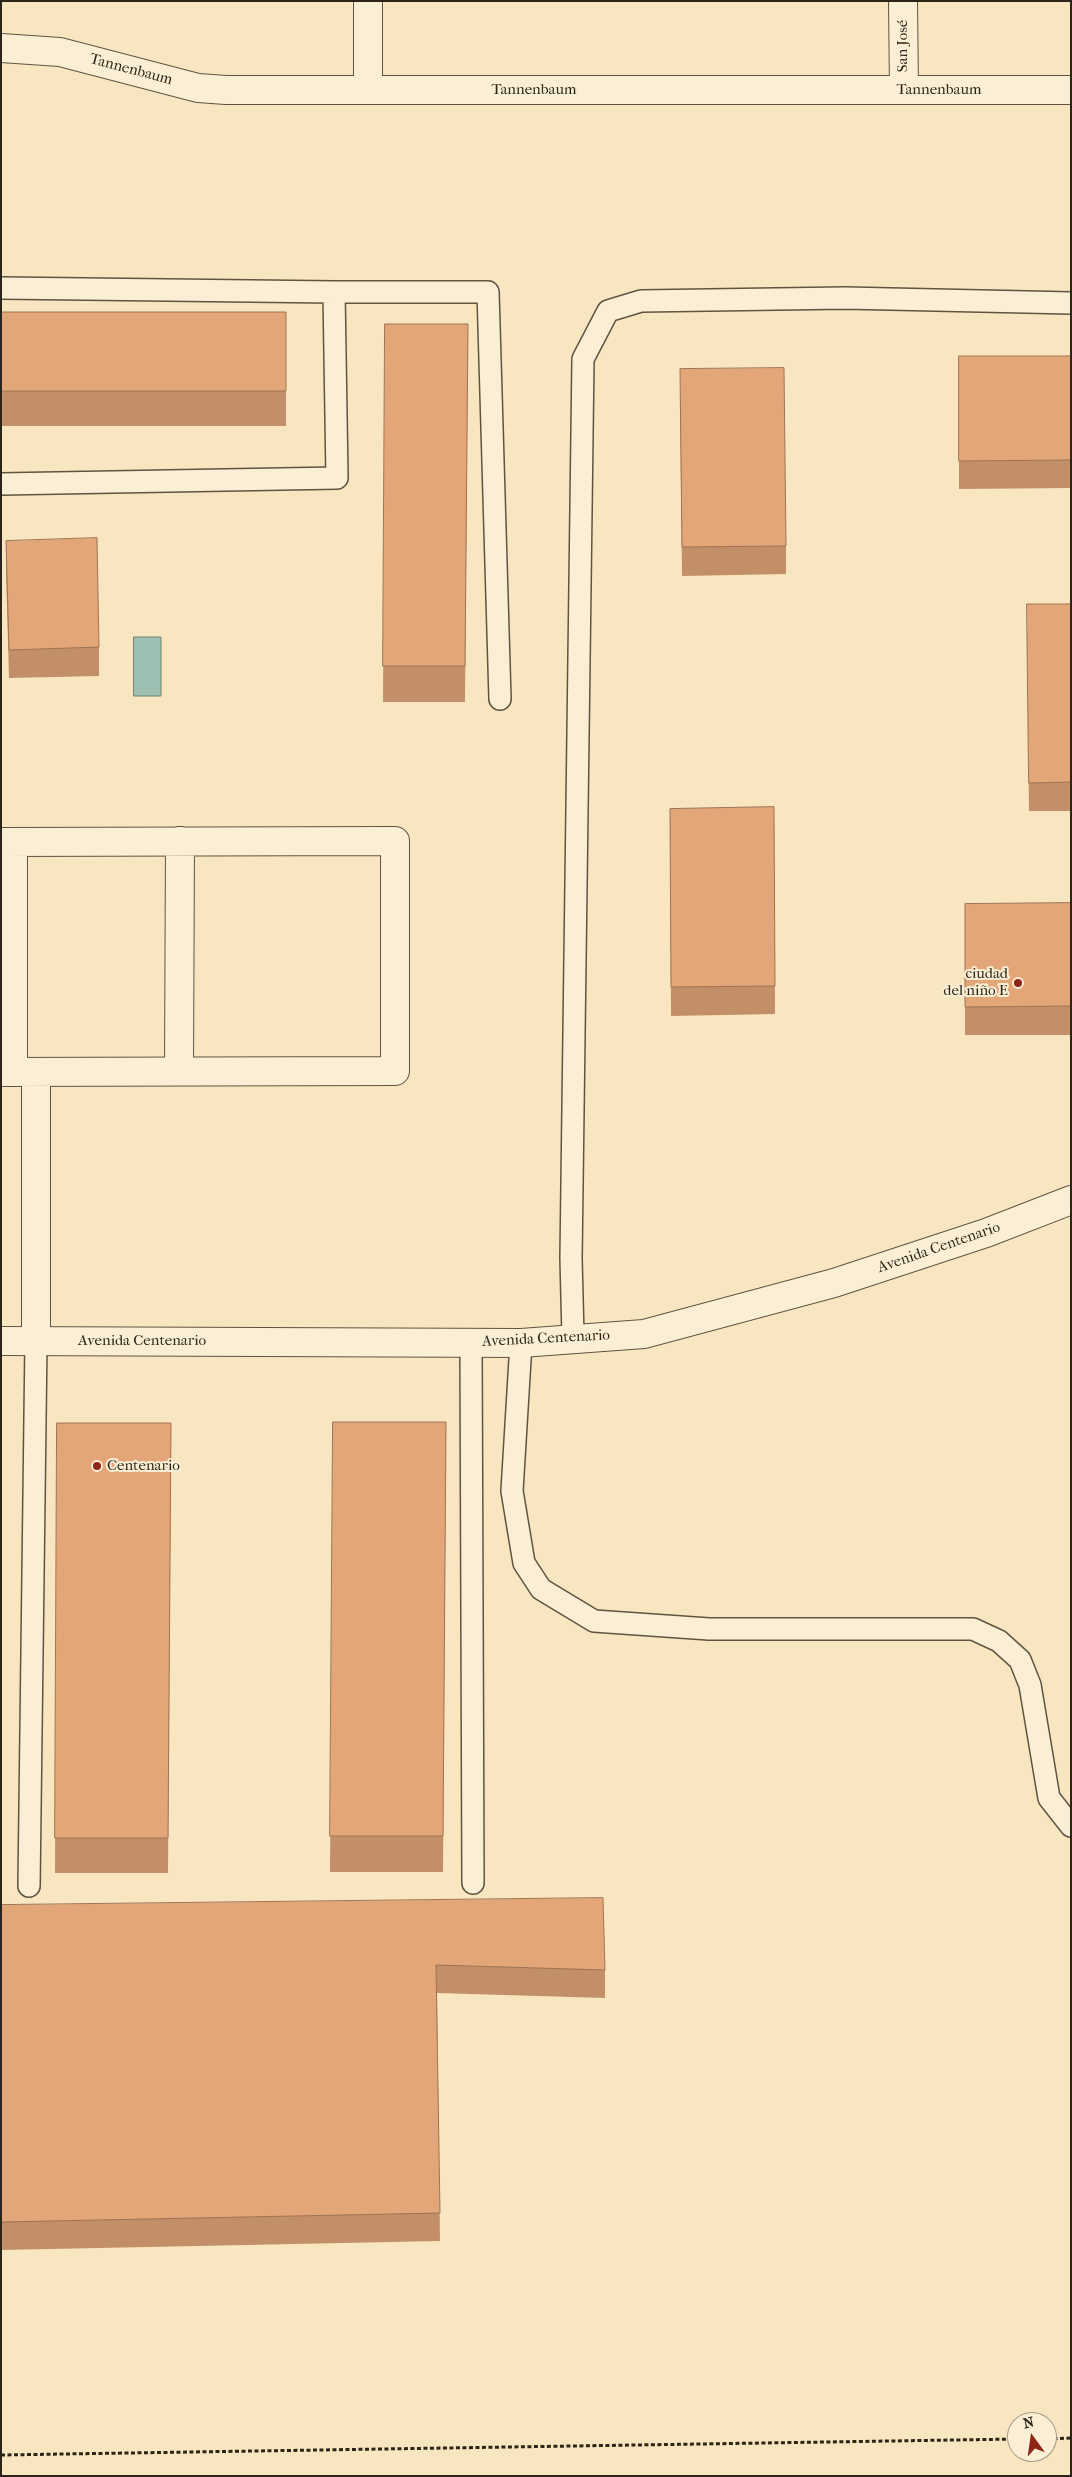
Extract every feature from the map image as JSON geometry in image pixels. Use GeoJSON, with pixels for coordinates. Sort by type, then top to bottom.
{"type":"FeatureCollection","features":[{"type":"Feature","properties":{"kind":"street"},"geometry":{"type":"LineString","coordinates":[[368,1],[368,90]]}},
{"type":"Feature","properties":{"kind":"street","name":"San José"},"geometry":{"type":"LineString","coordinates":[[903,1],[904,90]]}},
{"type":"Feature","properties":{"kind":"street","name":"Tannenbaum"},"geometry":{"type":"LineString","coordinates":[[1,48],[60,52],[198,88],[226,90],[1071,90]]}},
{"type":"Feature","properties":{"kind":"street"},"geometry":{"type":"LineString","coordinates":[[179,1071],[180,841]]}},
{"type":"Feature","properties":{"kind":"street"},"geometry":{"type":"LineString","coordinates":[[17,1072],[395,1071],[395,841],[7,842],[17,1072],[36,1341]]}},
{"type":"Feature","properties":{"kind":"street","name":"Avenida Centenario"},"geometry":{"type":"LineString","coordinates":[[1,1341],[521,1343],[573,1337],[644,1334],[834,1283],[986,1233],[1071,1200]]}},
{"type":"Feature","properties":{"kind":"lane"},"geometry":{"type":"LineString","coordinates":[[1,288],[488,292],[500,699]]}},
{"type":"Feature","properties":{"kind":"lane"},"geometry":{"type":"LineString","coordinates":[[1,484],[338,478],[334,292]]}},
{"type":"Feature","properties":{"kind":"lane"},"geometry":{"type":"LineString","coordinates":[[573,1337],[570,1258],[583,359],[608,311],[641,301],[845,298],[1071,303]]}},
{"type":"Feature","properties":{"kind":"lane"},"geometry":{"type":"LineString","coordinates":[[29,1886],[36,1341]]}},
{"type":"Feature","properties":{"kind":"lane"},"geometry":{"type":"LineString","coordinates":[[471,1343],[473,1884]]}},
{"type":"Feature","properties":{"kind":"lane"},"geometry":{"type":"LineString","coordinates":[[521,1343],[512,1491],[524,1563],[541,1589],[594,1621],[709,1629],[973,1629],[999,1641],[1020,1660],[1030,1685],[1049,1798],[1071,1826]]}},
{"type":"Feature","properties":{"kind":"path"},"geometry":{"type":"LineString","coordinates":[[1057,2439],[1071,2438]]}},
{"type":"Feature","properties":{"kind":"path"},"geometry":{"type":"LineString","coordinates":[[1,2455],[1007,2439]]}},
{"type":"Feature","properties":{"kind":"shaded area"},"geometry":{"type":"Polygon","coordinates":[[[134,637],[161,637],[161,696],[134,696],[134,637]]]}},
{"type":"Feature","properties":{"kind":"building"},"geometry":{"type":"Polygon","coordinates":[[[1,312],[286,312],[286,391],[1,391],[1,312]]]}},
{"type":"Feature","properties":{"kind":"building"},"geometry":{"type":"Polygon","coordinates":[[[385,324],[468,324],[465,666],[383,666],[385,324]]]}},
{"type":"Feature","properties":{"kind":"building"},"geometry":{"type":"Polygon","coordinates":[[[959,356],[1071,356],[1071,460],[959,461],[959,356]]]}},
{"type":"Feature","properties":{"kind":"building"},"geometry":{"type":"Polygon","coordinates":[[[784,368],[786,546],[682,547],[680,369],[784,368]]]}},
{"type":"Feature","properties":{"kind":"building"},"geometry":{"type":"Polygon","coordinates":[[[97,538],[99,647],[9,650],[6,541],[97,538]]]}},
{"type":"Feature","properties":{"kind":"building"},"geometry":{"type":"Polygon","coordinates":[[[1027,604],[1071,604],[1071,782],[1029,783],[1027,604]]]}},
{"type":"Feature","properties":{"kind":"building"},"geometry":{"type":"Polygon","coordinates":[[[774,807],[775,986],[671,987],[670,809],[774,807]]]}},
{"type":"Feature","properties":{"kind":"building","name":"ciudad del niño E"},"geometry":{"type":"Polygon","coordinates":[[[1071,903],[1071,1006],[965,1007],[965,904],[1071,903]]]}},
{"type":"Feature","properties":{"kind":"building"},"geometry":{"type":"Polygon","coordinates":[[[333,1422],[446,1422],[443,1836],[330,1836],[333,1422]]]}},
{"type":"Feature","properties":{"kind":"building"},"geometry":{"type":"Polygon","coordinates":[[[57,1423],[171,1423],[168,1838],[55,1838],[57,1423]]]}},
{"type":"Feature","properties":{"kind":"building"},"geometry":{"type":"Polygon","coordinates":[[[603,1898],[605,1970],[436,1965],[440,2213],[1,2222],[1,1905],[603,1898]]]}},
{"type":"Feature","properties":{"kind":"place","name":"ciudad del niño E"},"geometry":{"type":"Point","coordinates":[1018,983]}},
{"type":"Feature","properties":{"kind":"place","name":"Centenario"},"geometry":{"type":"Point","coordinates":[97,1466]}}]}
